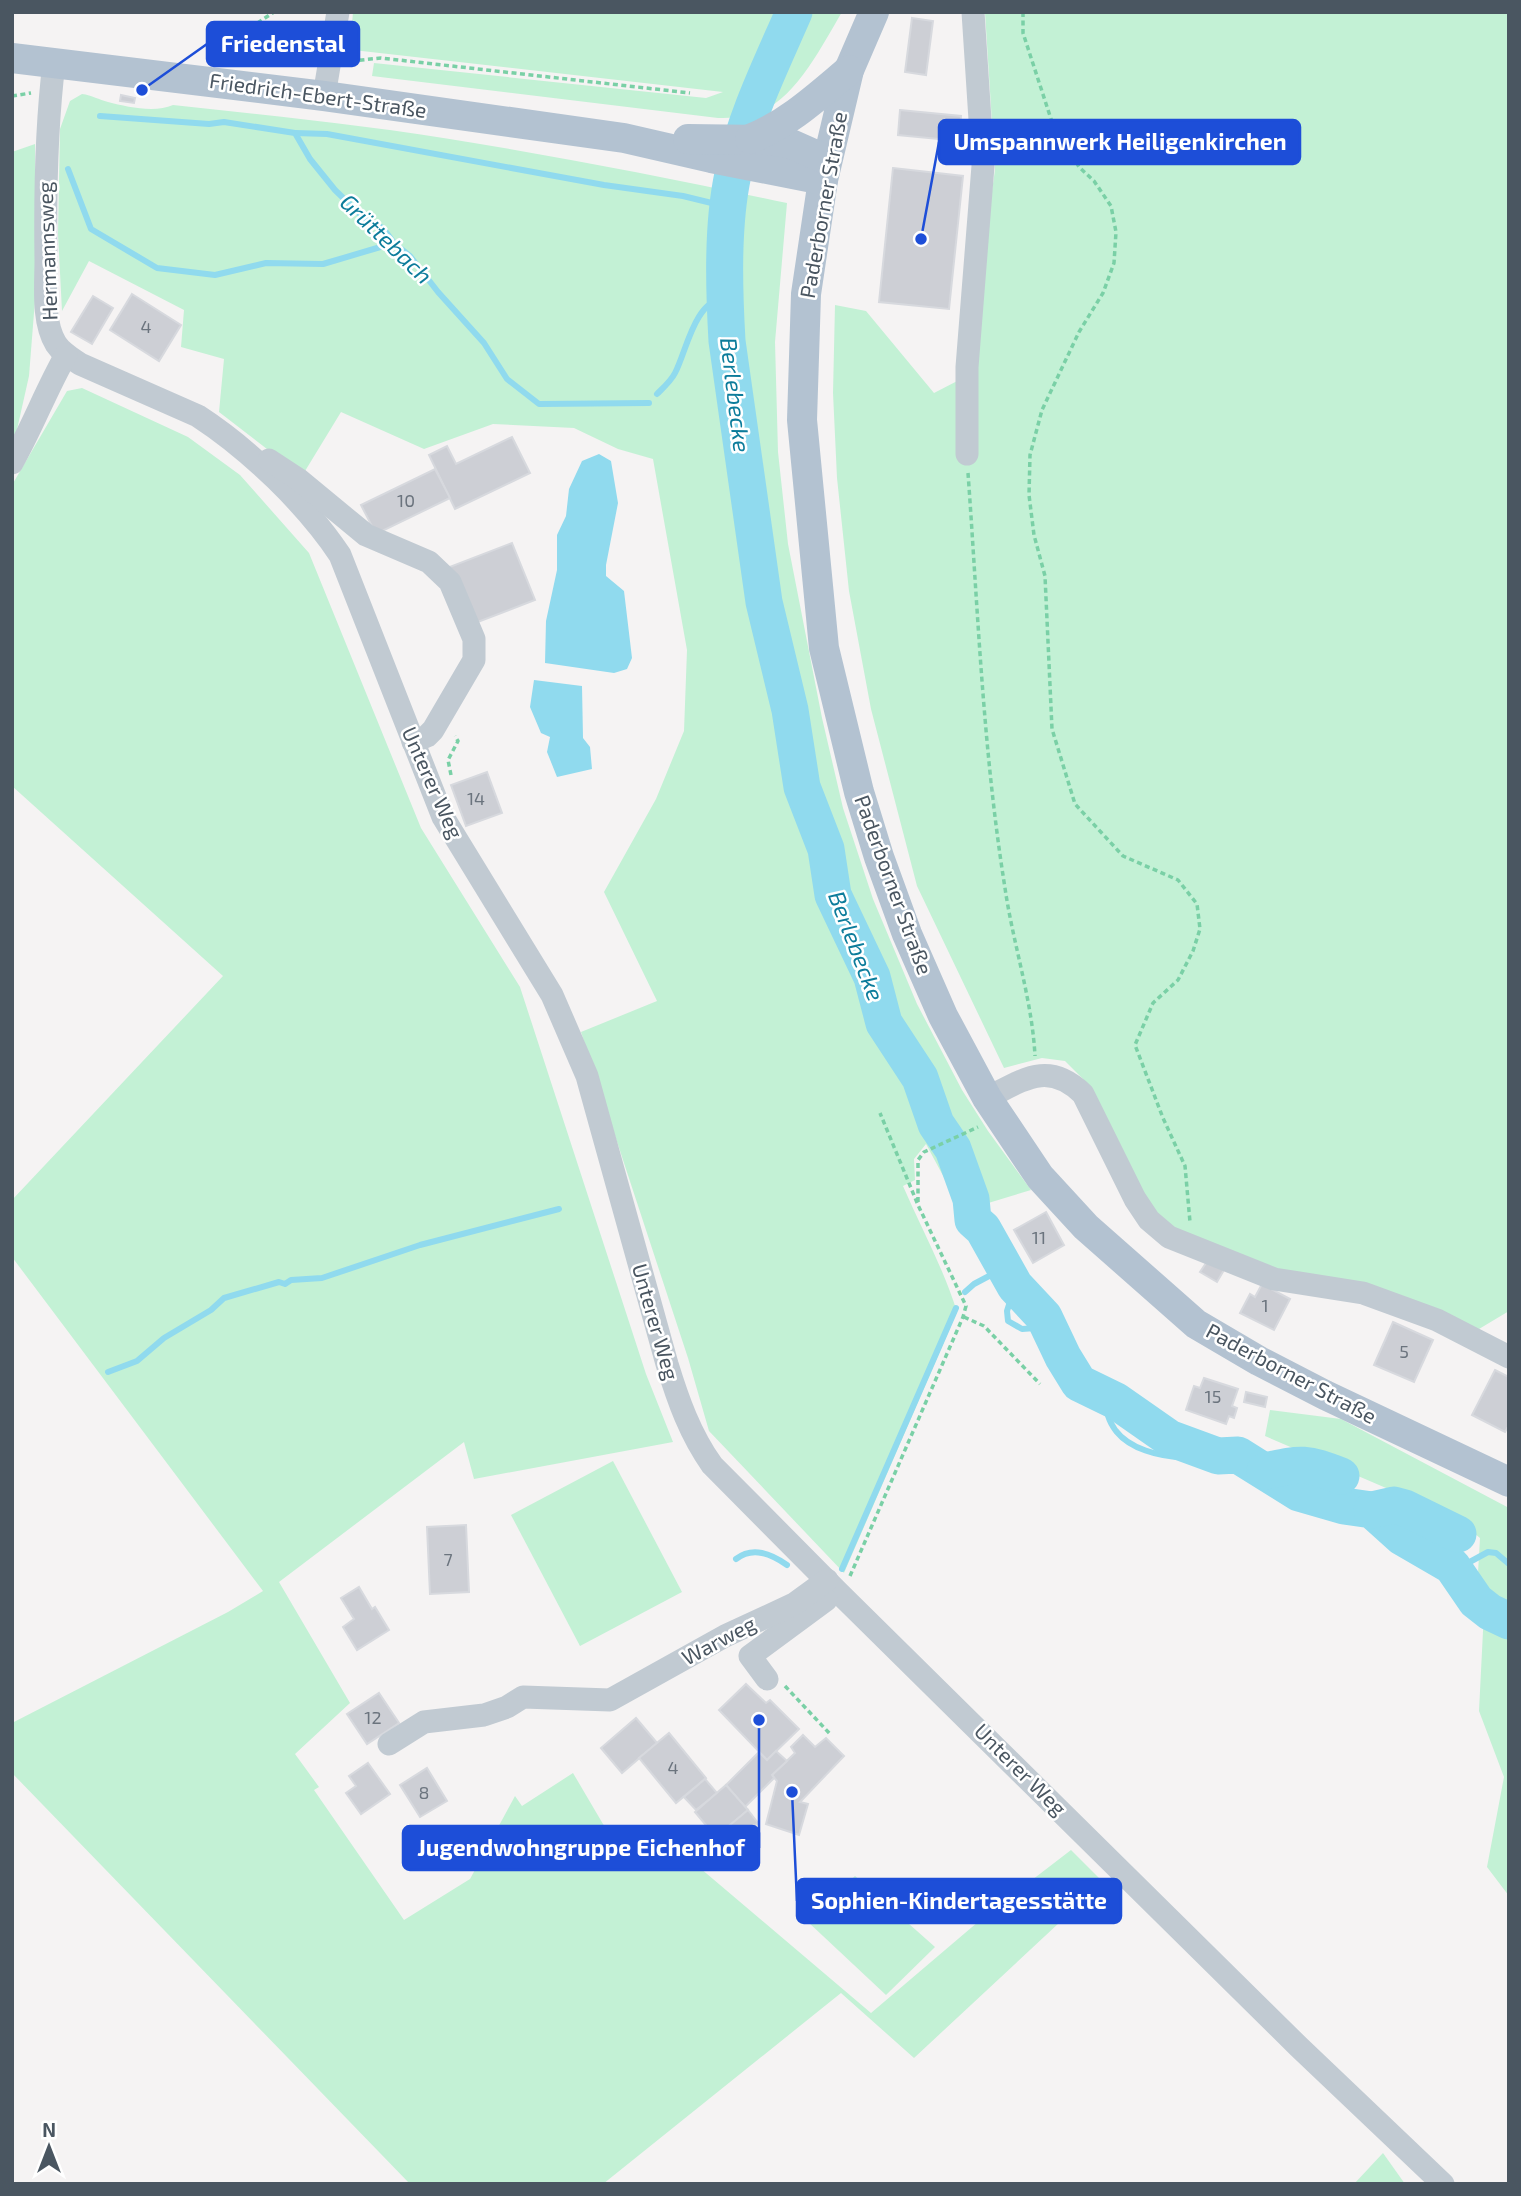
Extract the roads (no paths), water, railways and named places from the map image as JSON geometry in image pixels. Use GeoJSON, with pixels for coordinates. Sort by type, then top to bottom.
{"type":"FeatureCollection","features":[{"type":"Feature","properties":{"kind":"main road","name":"Paderborner Straße"},"geometry":{"type":"LineString","coordinates":[[874,12],[849,70],[825,170],[806,294],[802,419],[824,648],[859,792],[878,857],[907,934],[943,1016],[987,1098],[1040,1177],[1077,1217],[1196,1324],[1325,1395],[1509,1482]]}},
{"type":"Feature","properties":{"kind":"main road","name":"Friedrich-Ebert-Straße"},"geometry":{"type":"LineString","coordinates":[[12,58],[324,96],[712,149],[791,144],[825,170]]}},
{"type":"Feature","properties":{"kind":"main road"},"geometry":{"type":"LineString","coordinates":[[762,145],[791,117],[849,70]]}},
{"type":"Feature","properties":{"kind":"street"},"geometry":{"type":"LineString","coordinates":[[324,96],[338,12]]}},
{"type":"Feature","properties":{"kind":"street"},"geometry":{"type":"LineString","coordinates":[[967,453],[967,367],[983,166],[973,12]]}},
{"type":"Feature","properties":{"kind":"street","name":"Hermannsweg"},"geometry":{"type":"LineString","coordinates":[[54,63],[47,119],[46,293],[49,326],[56,344],[66,355]]}},
{"type":"Feature","properties":{"kind":"street"},"geometry":{"type":"LineString","coordinates":[[12,463],[66,355]]}},
{"type":"Feature","properties":{"kind":"street","name":"Unterer Weg"},"geometry":{"type":"LineString","coordinates":[[66,355],[198,416],[256,460],[325,531],[340,555],[443,817],[552,995],[587,1076],[678,1399],[691,1430],[712,1465],[1299,2047],[1443,2184]]}},
{"type":"Feature","properties":{"kind":"street"},"geometry":{"type":"LineString","coordinates":[[256,460],[266,458],[298,479],[366,535],[429,562],[450,582],[474,639],[474,660],[438,723],[427,736],[413,742]]}},
{"type":"Feature","properties":{"kind":"street"},"geometry":{"type":"LineString","coordinates":[[987,1098],[1035,1075],[1060,1078],[1083,1094],[1135,1199],[1149,1220],[1169,1237],[1274,1279],[1363,1293],[1437,1320],[1509,1357]]}},
{"type":"Feature","properties":{"kind":"street"},"geometry":{"type":"LineString","coordinates":[[775,1682],[750,1656],[832,1586]]}},
{"type":"Feature","properties":{"kind":"street","name":"Warweg"},"geometry":{"type":"LineString","coordinates":[[389,1744],[424,1722],[484,1715],[507,1707],[523,1697],[610,1700],[725,1636],[832,1586]]}},
{"type":"Feature","properties":{"kind":"water"},"geometry":{"type":"Polygon","coordinates":[[[599,454],[611,461],[618,503],[606,576],[624,591],[632,658],[627,669],[614,673],[545,663],[546,621],[557,570],[557,535],[566,516],[569,489],[582,461],[599,454]]]}},
{"type":"Feature","properties":{"kind":"water"},"geometry":{"type":"Polygon","coordinates":[[[534,680],[582,686],[583,738],[590,747],[592,769],[557,777],[547,752],[550,737],[541,733],[530,707],[534,680]]]}},
{"type":"Feature","properties":{"kind":"waterway","name":"Berlebecke"},"geometry":{"type":"LineString","coordinates":[[794,12],[752,112],[733,174],[725,236],[727,341],[764,602],[790,710],[802,787],[826,849],[833,895],[872,977],[884,1023],[920,1078],[936,1124],[953,1149],[971,1199],[973,1220],[983,1229],[1015,1286],[1044,1317],[1079,1383],[1116,1401],[1169,1438],[1218,1456],[1238,1455],[1299,1493],[1344,1506],[1372,1510],[1402,1537],[1452,1566],[1476,1601],[1490,1612],[1509,1621]]}},
{"type":"Feature","properties":{"kind":"waterway","name":"Grüttebach"},"geometry":{"type":"LineString","coordinates":[[100,116],[209,124],[224,122],[295,133],[310,159],[335,190],[367,221],[383,228],[394,243],[410,256],[484,343],[507,379],[539,404],[649,403]]}},
{"type":"Feature","properties":{"kind":"waterway"},"geometry":{"type":"LineString","coordinates":[[295,133],[327,134],[604,185],[683,196],[728,207]]}},
{"type":"Feature","properties":{"kind":"waterway"},"geometry":{"type":"LineString","coordinates":[[68,169],[91,229],[157,268],[215,275],[266,263],[323,264],[394,243]]}},
{"type":"Feature","properties":{"kind":"waterway","name":"Grüttebach"},"geometry":{"type":"LineString","coordinates":[[657,394],[675,373],[699,317],[714,301],[725,298]]}},
{"type":"Feature","properties":{"kind":"waterway"},"geometry":{"type":"LineString","coordinates":[[108,1372],[137,1361],[164,1338],[211,1310],[224,1298],[279,1282],[285,1284],[291,1280],[322,1278],[420,1245],[559,1209]]}},
{"type":"Feature","properties":{"kind":"waterway"},"geometry":{"type":"LineString","coordinates":[[965,1292],[1004,1268]]}},
{"type":"Feature","properties":{"kind":"waterway"},"geometry":{"type":"LineString","coordinates":[[1015,1286],[1007,1311],[1008,1321],[1022,1329],[1049,1327]]}},
{"type":"Feature","properties":{"kind":"waterway"},"geometry":{"type":"LineString","coordinates":[[842,1569],[956,1308]]}},
{"type":"Feature","properties":{"kind":"waterway"},"geometry":{"type":"LineString","coordinates":[[1106,1397],[1108,1416],[1116,1432],[1129,1443],[1164,1455],[1201,1458],[1218,1456]]}},
{"type":"Feature","properties":{"kind":"waterway"},"geometry":{"type":"LineString","coordinates":[[1265,1471],[1303,1465],[1341,1476]]}},
{"type":"Feature","properties":{"kind":"waterway"},"geometry":{"type":"LineString","coordinates":[[1372,1510],[1394,1505],[1405,1508],[1458,1534]]}},
{"type":"Feature","properties":{"kind":"waterway"},"geometry":{"type":"LineString","coordinates":[[736,1559],[755,1552],[787,1565]]}},
{"type":"Feature","properties":{"kind":"waterway","name":"Berlebecke"},"geometry":{"type":"LineString","coordinates":[[1452,1566],[1466,1564],[1488,1552],[1496,1553],[1509,1564]]}},
{"type":"Feature","properties":{"kind":"place","name":"Friedenstal"},"geometry":{"type":"Point","coordinates":[142,90]}},
{"type":"Feature","properties":{"kind":"place","name":"Umspannwerk Heiligenkirchen"},"geometry":{"type":"Point","coordinates":[921,239]}},
{"type":"Feature","properties":{"kind":"place","name":"Jugendwohngruppe Eichenhof"},"geometry":{"type":"Point","coordinates":[759,1720]}},
{"type":"Feature","properties":{"kind":"place","name":"Sophien-Kindertagesstätte"},"geometry":{"type":"Point","coordinates":[792,1792]}}]}
